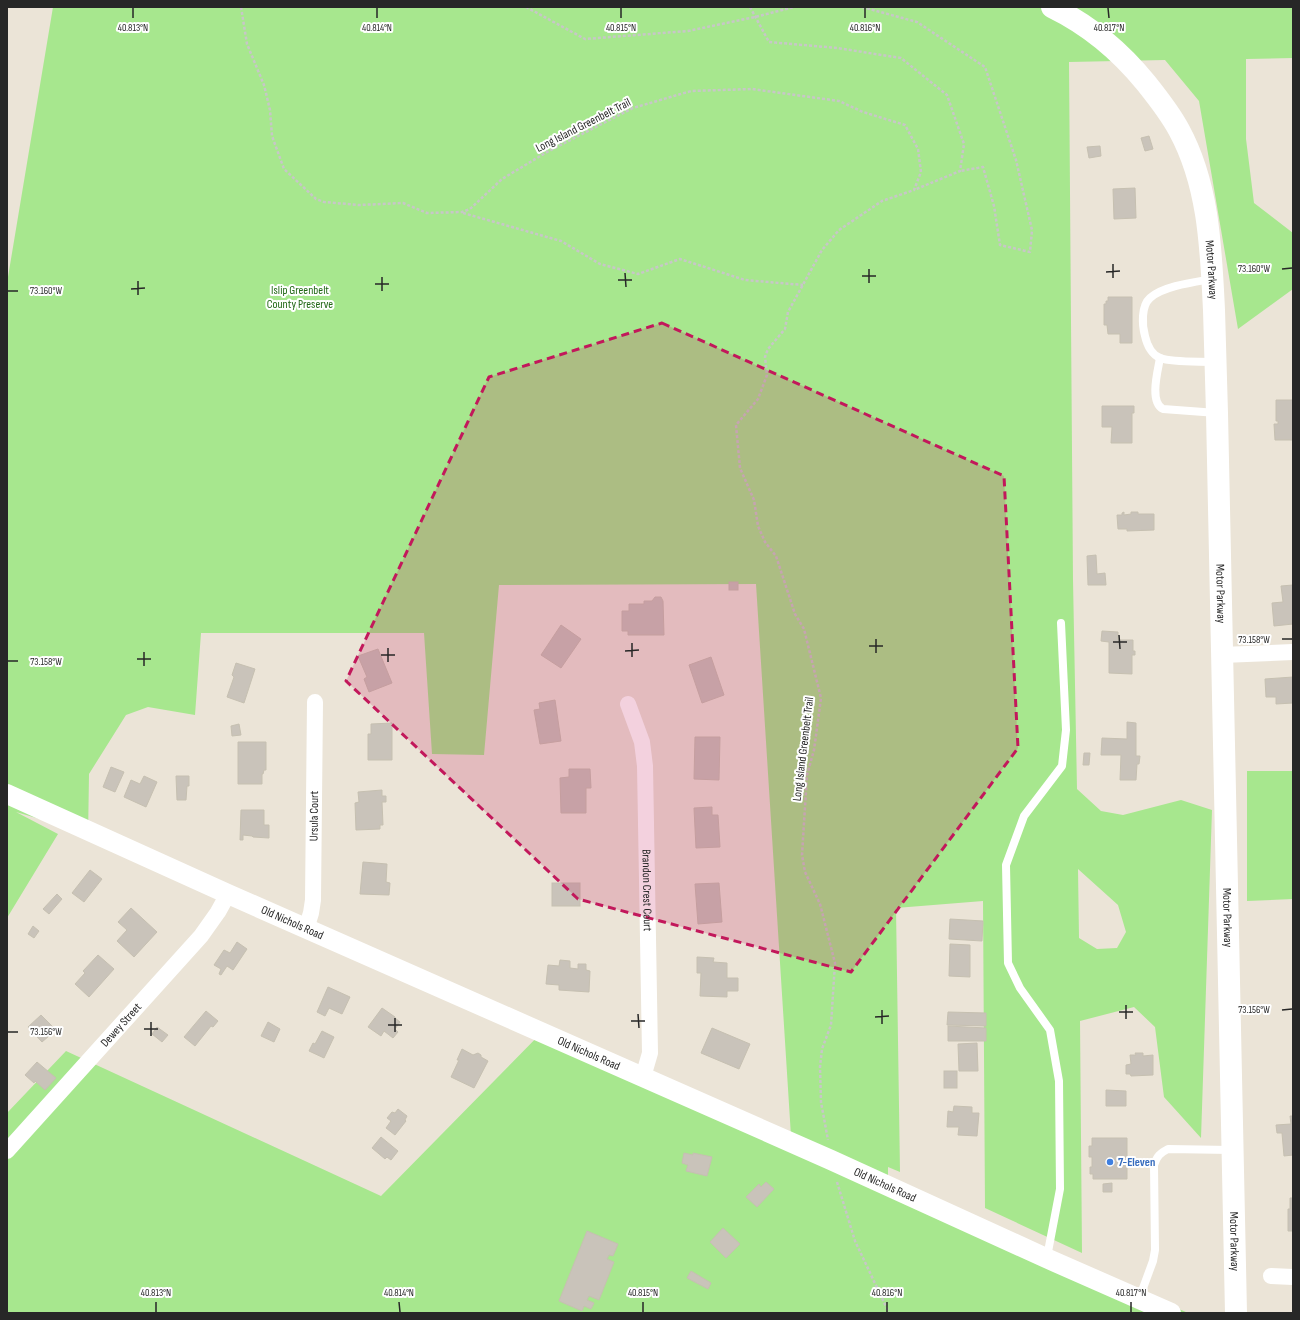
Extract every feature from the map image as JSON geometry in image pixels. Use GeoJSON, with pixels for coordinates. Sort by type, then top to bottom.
{"type":"FeatureCollection","features":[{"type":"Feature","properties":{"kind":"main road","name":"Motor Parkway"},"geometry":{"type":"LineString","coordinates":[[1052,7],[1070,16],[1109,44],[1127,61],[1157,96],[1179,130],[1190,156],[1202,192],[1209,234],[1217,413],[1236,1313]]}},
{"type":"Feature","properties":{"kind":"street"},"geometry":{"type":"LineString","coordinates":[[1222,655],[1293,652]]}},
{"type":"Feature","properties":{"kind":"street","name":"Ursula Court"},"geometry":{"type":"LineString","coordinates":[[306,929],[312,913],[313,900],[315,702]]}},
{"type":"Feature","properties":{"kind":"street","name":"Brandon Crest Court"},"geometry":{"type":"LineString","coordinates":[[628,704],[642,742],[645,766],[650,1053],[643,1078]]}},
{"type":"Feature","properties":{"kind":"street","name":"Old Nichols Road"},"geometry":{"type":"LineString","coordinates":[[7,794],[306,929],[831,1160],[1171,1313]]}},
{"type":"Feature","properties":{"kind":"street","name":"Dewey Street"},"geometry":{"type":"LineString","coordinates":[[7,1151],[201,936],[218,912],[228,894]]}},
{"type":"Feature","properties":{"kind":"street"},"geometry":{"type":"LineString","coordinates":[[1271,1276],[1293,1277]]}},
{"type":"Feature","properties":{"kind":"lane"},"geometry":{"type":"LineString","coordinates":[[1212,279],[1190,282],[1167,289],[1150,298],[1145,305],[1143,315],[1144,335],[1153,354],[1160,358],[1173,360],[1215,362]]}},
{"type":"Feature","properties":{"kind":"lane"},"geometry":{"type":"LineString","coordinates":[[1160,358],[1156,385],[1156,402],[1159,407],[1162,409],[1217,413]]}},
{"type":"Feature","properties":{"kind":"lane"},"geometry":{"type":"LineString","coordinates":[[1046,1258],[1060,1189],[1059,1081],[1050,1030],[1020,988],[1008,963],[1006,864],[1024,816],[1062,766],[1066,730],[1061,622]]}},
{"type":"Feature","properties":{"kind":"lane"},"geometry":{"type":"LineString","coordinates":[[1139,1299],[1153,1261],[1154,1164],[1156,1158],[1160,1152],[1168,1149],[1232,1150]]}},
{"type":"Feature","properties":{"kind":"path"},"geometry":{"type":"LineString","coordinates":[[241,7],[247,44],[264,84],[270,110],[272,136],[284,169],[316,199],[324,202],[359,205],[403,203],[427,213],[462,212],[561,241],[600,264],[638,274],[680,259],[746,280],[803,285]]}},
{"type":"Feature","properties":{"kind":"path"},"geometry":{"type":"LineString","coordinates":[[526,7],[585,39],[688,31],[794,7]]}},
{"type":"Feature","properties":{"kind":"path"},"geometry":{"type":"LineString","coordinates":[[750,7],[769,42],[837,48],[901,58],[947,95],[964,144],[960,171]]}},
{"type":"Feature","properties":{"kind":"path"},"geometry":{"type":"LineString","coordinates":[[862,7],[917,22],[985,67],[1016,160],[1032,230],[1030,252],[1000,244],[994,206],[983,167],[960,171],[914,190]]}},
{"type":"Feature","properties":{"kind":"path","name":"Long Island Greenbelt Trail"},"geometry":{"type":"LineString","coordinates":[[462,212],[470,210],[502,179],[547,152],[633,108],[691,91],[752,89],[839,101],[863,112],[905,125],[918,149],[921,172],[914,190],[882,201],[839,230],[822,250],[788,312],[785,329],[768,349],[765,357],[767,375],[758,399],[736,425],[740,468],[754,500],[758,526],[765,542],[776,556],[795,614],[804,629],[821,698],[814,750],[807,775],[802,855],[805,872],[820,904],[835,963],[831,1025],[822,1049],[820,1067],[821,1102],[831,1160],[855,1241],[889,1313]]}},
{"type":"Feature","properties":{"kind":"highlighted area"},"geometry":{"type":"Polygon","coordinates":[[[662,323],[1004,476],[1018,748],[851,972],[578,899],[346,681],[489,377],[662,323]]]}},
{"type":"Feature","properties":{"kind":"green space","name":"Islip Greenbelt County Preserve"},"geometry":{"type":"Polygon","coordinates":[[[53,7],[1293,7],[1293,58],[1246,59],[1246,139],[1254,203],[1293,233],[1293,289],[1238,329],[1199,101],[1165,60],[1069,62],[1073,580],[1077,789],[1101,811],[1123,815],[1181,800],[1212,810],[1201,1138],[1164,1097],[1155,1027],[1134,1007],[1080,1021],[1082,1253],[985,1208],[983,901],[896,908],[900,1172],[888,1167],[888,1179],[1188,1313],[7,1313],[7,1113],[66,1051],[381,1196],[547,1027],[791,1136],[756,584],[499,585],[484,755],[432,754],[424,633],[201,633],[195,715],[148,707],[126,715],[89,774],[88,838],[50,822],[16,812],[58,834],[7,918],[7,283],[53,7]],[[1078,869],[1079,938],[1097,949],[1117,948],[1126,932],[1118,905],[1078,869]]]}},
{"type":"Feature","properties":{"kind":"green space"},"geometry":{"type":"Polygon","coordinates":[[[1247,771],[1293,771],[1293,899],[1247,901],[1247,771]]]}},
{"type":"Feature","properties":{"kind":"building"},"geometry":{"type":"Polygon","coordinates":[[[1149,136],[1153,149],[1145,151],[1141,138],[1149,136]]]}},
{"type":"Feature","properties":{"kind":"building"},"geometry":{"type":"Polygon","coordinates":[[[1100,146],[1101,156],[1089,158],[1087,147],[1100,146]]]}},
{"type":"Feature","properties":{"kind":"building"},"geometry":{"type":"Polygon","coordinates":[[[1135,188],[1136,218],[1114,219],[1113,189],[1135,188]]]}},
{"type":"Feature","properties":{"kind":"building"},"geometry":{"type":"Polygon","coordinates":[[[1108,297],[1132,297],[1132,343],[1120,343],[1120,334],[1108,334],[1107,325],[1104,325],[1104,304],[1108,301],[1108,297]]]}},
{"type":"Feature","properties":{"kind":"building"},"geometry":{"type":"Polygon","coordinates":[[[1276,400],[1293,400],[1293,440],[1275,440],[1274,424],[1278,424],[1278,421],[1276,421],[1276,400]]]}},
{"type":"Feature","properties":{"kind":"building"},"geometry":{"type":"Polygon","coordinates":[[[1102,406],[1134,406],[1134,413],[1132,413],[1132,443],[1111,443],[1112,427],[1102,427],[1102,406]]]}},
{"type":"Feature","properties":{"kind":"building"},"geometry":{"type":"Polygon","coordinates":[[[1124,512],[1124,515],[1131,514],[1131,512],[1138,512],[1138,514],[1154,514],[1154,530],[1127,531],[1127,529],[1118,529],[1117,515],[1122,515],[1124,512]]]}},
{"type":"Feature","properties":{"kind":"building"},"geometry":{"type":"Polygon","coordinates":[[[1096,555],[1097,574],[1105,573],[1106,585],[1088,585],[1087,556],[1096,555]]]}},
{"type":"Feature","properties":{"kind":"building"},"geometry":{"type":"Polygon","coordinates":[[[729,582],[738,582],[738,590],[729,590],[729,582]]]}},
{"type":"Feature","properties":{"kind":"building"},"geometry":{"type":"Polygon","coordinates":[[[1293,585],[1293,624],[1274,626],[1272,603],[1283,602],[1281,586],[1293,585]]]}},
{"type":"Feature","properties":{"kind":"building"},"geometry":{"type":"Polygon","coordinates":[[[655,597],[661,597],[663,601],[664,635],[628,635],[628,631],[622,631],[622,611],[629,611],[629,604],[644,604],[644,601],[652,601],[655,597]]]}},
{"type":"Feature","properties":{"kind":"building"},"geometry":{"type":"Polygon","coordinates":[[[561,625],[581,639],[561,668],[541,655],[561,625]]]}},
{"type":"Feature","properties":{"kind":"building"},"geometry":{"type":"Polygon","coordinates":[[[1102,631],[1118,632],[1118,640],[1133,640],[1133,651],[1135,651],[1135,655],[1132,655],[1132,674],[1109,673],[1109,642],[1101,641],[1102,631]]]}},
{"type":"Feature","properties":{"kind":"building"},"geometry":{"type":"Polygon","coordinates":[[[378,649],[392,683],[369,692],[364,679],[367,677],[358,656],[378,649]]]}},
{"type":"Feature","properties":{"kind":"building"},"geometry":{"type":"Polygon","coordinates":[[[711,657],[724,695],[702,703],[689,665],[711,657]]]}},
{"type":"Feature","properties":{"kind":"building"},"geometry":{"type":"Polygon","coordinates":[[[236,663],[255,669],[244,703],[227,697],[234,677],[232,675],[236,663]]]}},
{"type":"Feature","properties":{"kind":"building"},"geometry":{"type":"Polygon","coordinates":[[[1293,677],[1293,703],[1276,704],[1276,697],[1266,697],[1265,679],[1293,677]]]}},
{"type":"Feature","properties":{"kind":"building"},"geometry":{"type":"Polygon","coordinates":[[[555,700],[561,741],[540,744],[534,710],[540,709],[539,703],[555,700]]]}},
{"type":"Feature","properties":{"kind":"building"},"geometry":{"type":"Polygon","coordinates":[[[1127,722],[1136,723],[1136,756],[1140,756],[1139,764],[1137,764],[1136,780],[1120,780],[1121,755],[1101,755],[1102,738],[1127,739],[1127,722]]]}},
{"type":"Feature","properties":{"kind":"building"},"geometry":{"type":"Polygon","coordinates":[[[392,723],[392,760],[368,760],[368,734],[371,734],[371,724],[392,723]]]}},
{"type":"Feature","properties":{"kind":"building"},"geometry":{"type":"Polygon","coordinates":[[[239,724],[241,735],[232,736],[231,726],[239,724]]]}},
{"type":"Feature","properties":{"kind":"building"},"geometry":{"type":"Polygon","coordinates":[[[695,737],[720,737],[719,780],[694,779],[695,737]]]}},
{"type":"Feature","properties":{"kind":"building"},"geometry":{"type":"Polygon","coordinates":[[[238,742],[266,742],[266,770],[264,770],[262,774],[262,784],[238,784],[238,742]]]}},
{"type":"Feature","properties":{"kind":"building"},"geometry":{"type":"Polygon","coordinates":[[[1084,753],[1090,753],[1089,765],[1083,765],[1084,753]]]}},
{"type":"Feature","properties":{"kind":"building"},"geometry":{"type":"Polygon","coordinates":[[[111,767],[124,772],[115,792],[103,787],[111,767]]]}},
{"type":"Feature","properties":{"kind":"building"},"geometry":{"type":"Polygon","coordinates":[[[569,769],[590,769],[591,788],[586,788],[586,813],[561,813],[560,778],[569,777],[569,769]]]}},
{"type":"Feature","properties":{"kind":"building"},"geometry":{"type":"Polygon","coordinates":[[[144,776],[157,782],[146,807],[124,797],[131,780],[140,784],[144,776]]]}},
{"type":"Feature","properties":{"kind":"building"},"geometry":{"type":"Polygon","coordinates":[[[176,776],[189,776],[189,786],[187,786],[186,800],[177,800],[176,776]]]}},
{"type":"Feature","properties":{"kind":"building"},"geometry":{"type":"Polygon","coordinates":[[[382,790],[382,796],[386,796],[386,802],[382,802],[383,825],[380,825],[380,829],[356,830],[355,803],[359,802],[358,792],[382,790]]]}},
{"type":"Feature","properties":{"kind":"building"},"geometry":{"type":"Polygon","coordinates":[[[712,807],[712,815],[718,815],[720,847],[696,848],[694,808],[712,807]]]}},
{"type":"Feature","properties":{"kind":"building"},"geometry":{"type":"Polygon","coordinates":[[[241,810],[264,810],[264,825],[269,825],[269,838],[243,835],[243,840],[240,840],[241,810]]]}},
{"type":"Feature","properties":{"kind":"building"},"geometry":{"type":"Polygon","coordinates":[[[363,862],[387,864],[386,882],[390,883],[389,895],[360,894],[363,862]]]}},
{"type":"Feature","properties":{"kind":"building"},"geometry":{"type":"Polygon","coordinates":[[[90,870],[102,879],[84,902],[72,893],[90,870]]]}},
{"type":"Feature","properties":{"kind":"building"},"geometry":{"type":"Polygon","coordinates":[[[552,883],[580,883],[580,906],[552,906],[552,883]]]}},
{"type":"Feature","properties":{"kind":"building"},"geometry":{"type":"Polygon","coordinates":[[[719,883],[722,922],[698,924],[695,884],[719,883]]]}},
{"type":"Feature","properties":{"kind":"building"},"geometry":{"type":"Polygon","coordinates":[[[57,894],[62,899],[49,914],[43,909],[57,894]]]}},
{"type":"Feature","properties":{"kind":"building"},"geometry":{"type":"Polygon","coordinates":[[[131,908],[157,932],[134,957],[117,941],[127,930],[118,922],[131,908]]]}},
{"type":"Feature","properties":{"kind":"building"},"geometry":{"type":"Polygon","coordinates":[[[950,919],[983,921],[982,941],[949,939],[950,919]]]}},
{"type":"Feature","properties":{"kind":"building"},"geometry":{"type":"Polygon","coordinates":[[[33,926],[39,931],[34,938],[28,934],[33,926]]]}},
{"type":"Feature","properties":{"kind":"building"},"geometry":{"type":"Polygon","coordinates":[[[237,942],[247,949],[233,970],[227,966],[221,975],[219,974],[221,969],[214,965],[224,950],[230,953],[237,942]]]}},
{"type":"Feature","properties":{"kind":"building"},"geometry":{"type":"Polygon","coordinates":[[[950,944],[970,945],[970,977],[949,976],[950,944]]]}},
{"type":"Feature","properties":{"kind":"building"},"geometry":{"type":"Polygon","coordinates":[[[98,955],[114,969],[89,997],[75,984],[85,973],[83,971],[98,955]]]}},
{"type":"Feature","properties":{"kind":"building"},"geometry":{"type":"Polygon","coordinates":[[[697,957],[714,958],[713,962],[727,963],[727,978],[738,978],[738,991],[727,991],[727,997],[700,996],[701,973],[697,973],[697,957]]]}},
{"type":"Feature","properties":{"kind":"building"},"geometry":{"type":"Polygon","coordinates":[[[560,960],[570,961],[570,968],[578,969],[578,964],[586,964],[586,970],[590,971],[589,992],[559,990],[559,985],[546,984],[548,965],[559,966],[560,960]]]}},
{"type":"Feature","properties":{"kind":"building"},"geometry":{"type":"Polygon","coordinates":[[[328,987],[350,997],[342,1014],[329,1008],[325,1016],[317,1012],[328,987]]]}},
{"type":"Feature","properties":{"kind":"building"},"geometry":{"type":"Polygon","coordinates":[[[382,1008],[400,1022],[395,1029],[398,1032],[393,1038],[384,1031],[381,1036],[368,1027],[382,1008]]]}},
{"type":"Feature","properties":{"kind":"building"},"geometry":{"type":"Polygon","coordinates":[[[206,1011],[218,1021],[213,1027],[211,1026],[195,1046],[184,1037],[206,1011]]]}},
{"type":"Feature","properties":{"kind":"building"},"geometry":{"type":"Polygon","coordinates":[[[948,1012],[986,1013],[986,1026],[947,1025],[948,1012]]]}},
{"type":"Feature","properties":{"kind":"building"},"geometry":{"type":"Polygon","coordinates":[[[41,1015],[56,1030],[42,1042],[28,1027],[41,1015]]]}},
{"type":"Feature","properties":{"kind":"building"},"geometry":{"type":"Polygon","coordinates":[[[268,1022],[280,1029],[274,1042],[261,1036],[268,1022]]]}},
{"type":"Feature","properties":{"kind":"building"},"geometry":{"type":"Polygon","coordinates":[[[948,1026],[986,1028],[986,1041],[948,1041],[948,1026]]]}},
{"type":"Feature","properties":{"kind":"building"},"geometry":{"type":"Polygon","coordinates":[[[157,1027],[168,1035],[162,1042],[152,1034],[157,1027]]]}},
{"type":"Feature","properties":{"kind":"building"},"geometry":{"type":"Polygon","coordinates":[[[712,1028],[750,1044],[739,1069],[701,1053],[712,1028]]]}},
{"type":"Feature","properties":{"kind":"building"},"geometry":{"type":"Polygon","coordinates":[[[322,1031],[334,1037],[324,1058],[309,1051],[313,1043],[315,1044],[322,1031]]]}},
{"type":"Feature","properties":{"kind":"building"},"geometry":{"type":"Polygon","coordinates":[[[977,1043],[978,1071],[959,1071],[958,1044],[977,1043]]]}},
{"type":"Feature","properties":{"kind":"building"},"geometry":{"type":"Polygon","coordinates":[[[462,1049],[473,1055],[478,1053],[481,1057],[488,1061],[474,1088],[451,1077],[459,1060],[457,1060],[462,1049]]]}},
{"type":"Feature","properties":{"kind":"building"},"geometry":{"type":"Polygon","coordinates":[[[1135,1053],[1143,1053],[1143,1056],[1153,1055],[1153,1075],[1131,1076],[1130,1074],[1126,1074],[1126,1065],[1131,1064],[1130,1055],[1136,1055],[1135,1053]]]}},
{"type":"Feature","properties":{"kind":"building"},"geometry":{"type":"Polygon","coordinates":[[[37,1062],[56,1078],[45,1090],[25,1075],[37,1062]]]}},
{"type":"Feature","properties":{"kind":"building"},"geometry":{"type":"Polygon","coordinates":[[[944,1071],[957,1071],[957,1088],[944,1088],[944,1071]]]}},
{"type":"Feature","properties":{"kind":"building"},"geometry":{"type":"Polygon","coordinates":[[[1106,1090],[1126,1091],[1126,1106],[1106,1106],[1106,1090]]]}},
{"type":"Feature","properties":{"kind":"building"},"geometry":{"type":"Polygon","coordinates":[[[954,1106],[972,1107],[972,1113],[979,1113],[977,1136],[958,1135],[959,1127],[947,1127],[948,1111],[953,1112],[954,1106]]]}},
{"type":"Feature","properties":{"kind":"building"},"geometry":{"type":"Polygon","coordinates":[[[398,1109],[407,1116],[406,1121],[395,1135],[386,1128],[391,1121],[387,1118],[392,1112],[395,1113],[398,1109]]]}},
{"type":"Feature","properties":{"kind":"building"},"geometry":{"type":"Polygon","coordinates":[[[1290,1116],[1293,1116],[1293,1155],[1284,1156],[1282,1133],[1277,1133],[1276,1125],[1291,1124],[1290,1116]]]}},
{"type":"Feature","properties":{"kind":"building"},"geometry":{"type":"Polygon","coordinates":[[[381,1137],[398,1151],[391,1160],[387,1157],[385,1159],[372,1148],[381,1137]]]}},
{"type":"Feature","properties":{"kind":"building","name":"7-Eleven"},"geometry":{"type":"Polygon","coordinates":[[[1092,1138],[1127,1138],[1127,1179],[1093,1179],[1093,1174],[1090,1174],[1092,1157],[1089,1157],[1089,1146],[1092,1146],[1092,1138]]]}},
{"type":"Feature","properties":{"kind":"building"},"geometry":{"type":"Polygon","coordinates":[[[684,1153],[693,1155],[693,1153],[712,1157],[707,1176],[686,1171],[688,1165],[682,1163],[684,1153]]]}},
{"type":"Feature","properties":{"kind":"building"},"geometry":{"type":"Polygon","coordinates":[[[766,1182],[774,1189],[757,1207],[746,1197],[759,1184],[761,1187],[766,1182]]]}},
{"type":"Feature","properties":{"kind":"building"},"geometry":{"type":"Polygon","coordinates":[[[1112,1183],[1112,1192],[1103,1192],[1103,1184],[1112,1183]]]}},
{"type":"Feature","properties":{"kind":"building"},"geometry":{"type":"Polygon","coordinates":[[[1290,1198],[1293,1198],[1293,1231],[1288,1231],[1288,1209],[1290,1209],[1290,1198]]]}},
{"type":"Feature","properties":{"kind":"building"},"geometry":{"type":"Polygon","coordinates":[[[723,1228],[740,1244],[726,1258],[710,1242],[723,1228]]]}},
{"type":"Feature","properties":{"kind":"building"},"geometry":{"type":"Polygon","coordinates":[[[587,1231],[618,1244],[613,1256],[609,1255],[607,1259],[614,1262],[599,1300],[589,1296],[587,1300],[594,1303],[591,1309],[584,1306],[582,1311],[559,1301],[587,1231]]]}},
{"type":"Feature","properties":{"kind":"building"},"geometry":{"type":"Polygon","coordinates":[[[691,1271],[711,1283],[708,1289],[687,1278],[691,1271]]]}},
{"type":"Feature","properties":{"kind":"place","name":"7-Eleven"},"geometry":{"type":"Point","coordinates":[1110,1162]}}]}
